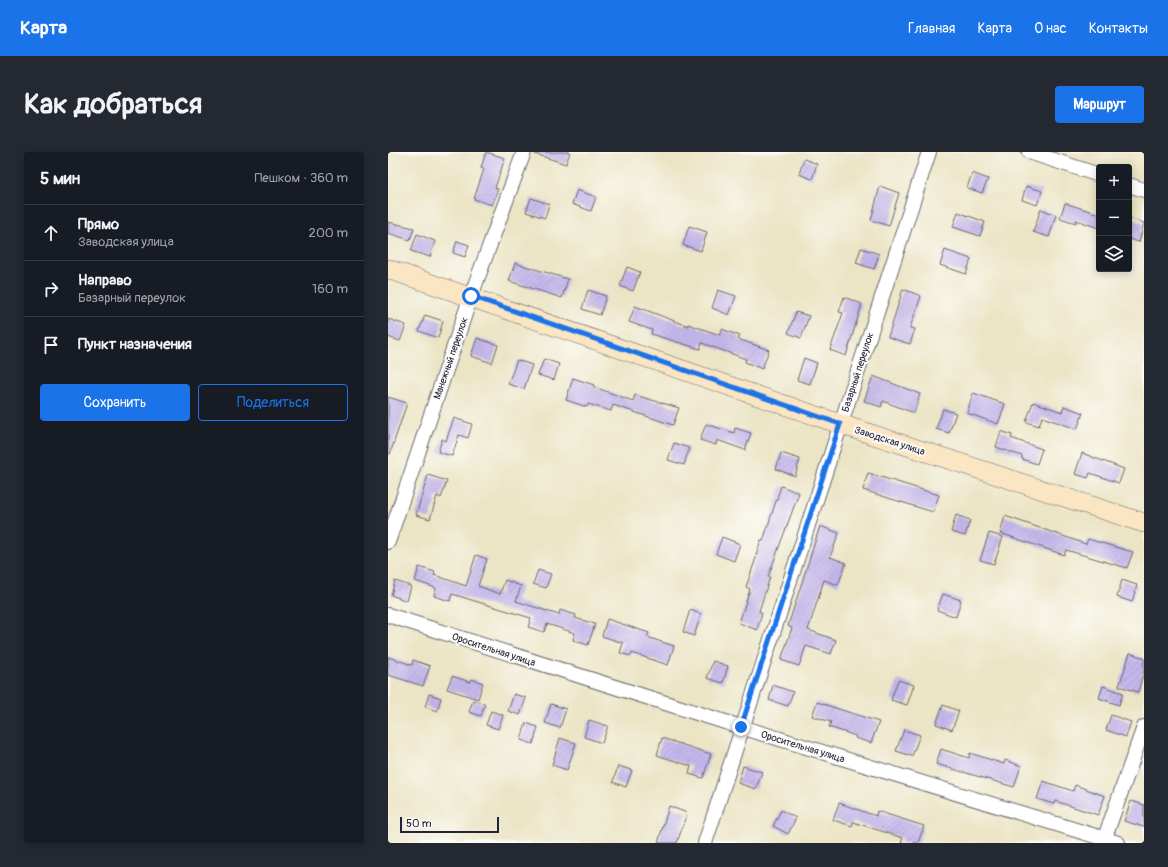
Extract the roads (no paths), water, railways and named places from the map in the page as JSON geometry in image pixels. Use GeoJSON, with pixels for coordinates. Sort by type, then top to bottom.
{"type":"FeatureCollection","features":[{"type":"Feature","properties":{"kind":"main road","name":"Заводская улица"},"geometry":{"type":"LineString","coordinates":[[388,269],[471,296],[840,424],[1144,523]]}},
{"type":"Feature","properties":{"kind":"street","name":"Манежный переулок"},"geometry":{"type":"LineString","coordinates":[[388,542],[471,296],[524,152]]}},
{"type":"Feature","properties":{"kind":"street","name":"Базарный переулок"},"geometry":{"type":"LineString","coordinates":[[704,843],[929,152]]}},
{"type":"Feature","properties":{"kind":"street"},"geometry":{"type":"LineString","coordinates":[[1029,152],[1096,174]]}},
{"type":"Feature","properties":{"kind":"street"},"geometry":{"type":"LineString","coordinates":[[1132,186],[1144,190]]}},
{"type":"Feature","properties":{"kind":"street","name":"Оросительная улица"},"geometry":{"type":"LineString","coordinates":[[388,615],[1108,842]]}},
{"type":"Feature","properties":{"kind":"street"},"geometry":{"type":"LineString","coordinates":[[1108,842],[1144,726]]}}]}
